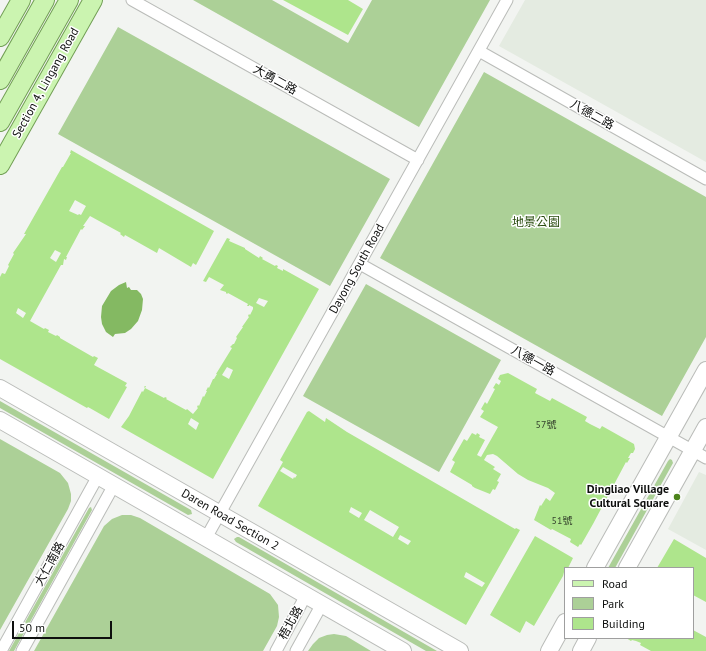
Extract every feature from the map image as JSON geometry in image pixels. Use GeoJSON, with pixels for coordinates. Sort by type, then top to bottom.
{"type":"FeatureCollection","features":[{"type":"Feature","properties":{"kind":"main road"},"geometry":{"type":"LineString","coordinates":[[0,37],[21,0]]}},
{"type":"Feature","properties":{"kind":"main road"},"geometry":{"type":"LineString","coordinates":[[0,80],[45,0]]}},
{"type":"Feature","properties":{"kind":"main road","name":"Section 4, Lingang Road"},"geometry":{"type":"LineString","coordinates":[[0,122],[69,0]]}},
{"type":"Feature","properties":{"kind":"main road","name":"Section 4, Lingang Road"},"geometry":{"type":"LineString","coordinates":[[0,165],[93,0]]}},
{"type":"Feature","properties":{"kind":"street","name":"大勇二路"},"geometry":{"type":"LineString","coordinates":[[132,0],[418,160]]}},
{"type":"Feature","properties":{"kind":"street","name":"Dayong South Road"},"geometry":{"type":"LineString","coordinates":[[206,538],[508,0]]}},
{"type":"Feature","properties":{"kind":"street","name":"八德二路"},"geometry":{"type":"LineString","coordinates":[[479,51],[706,179]]}},
{"type":"Feature","properties":{"kind":"street","name":"八德一路"},"geometry":{"type":"LineString","coordinates":[[360,264],[699,454]]}},
{"type":"Feature","properties":{"kind":"street"},"geometry":{"type":"LineString","coordinates":[[596,567],[706,370]]}},
{"type":"Feature","properties":{"kind":"street","name":"Daren Road Section 2"},"geometry":{"type":"LineString","coordinates":[[0,388],[460,651]]}},
{"type":"Feature","properties":{"kind":"street"},"geometry":{"type":"LineString","coordinates":[[0,420],[403,651]]}},
{"type":"Feature","properties":{"kind":"street"},"geometry":{"type":"LineString","coordinates":[[628,567],[699,454],[706,427]]}},
{"type":"Feature","properties":{"kind":"street","name":"大仁南路"},"geometry":{"type":"LineString","coordinates":[[1,651],[98,476]]}},
{"type":"Feature","properties":{"kind":"street","name":"大仁南路"},"geometry":{"type":"LineString","coordinates":[[22,651],[114,485]]}},
{"type":"Feature","properties":{"kind":"street","name":"梧北路"},"geometry":{"type":"LineString","coordinates":[[276,651],[306,595]]}},
{"type":"Feature","properties":{"kind":"street","name":"梧北路"},"geometry":{"type":"LineString","coordinates":[[296,651],[322,604]]}},
{"type":"Feature","properties":{"kind":"street"},"geometry":{"type":"LineString","coordinates":[[549,651],[564,624]]}},
{"type":"Feature","properties":{"kind":"street"},"geometry":{"type":"LineString","coordinates":[[581,651],[587,639]]}},
{"type":"Feature","properties":{"kind":"shaded area"},"geometry":{"type":"Polygon","coordinates":[[[525,0],[706,0],[706,162],[499,46],[525,0]]]}},
{"type":"Feature","properties":{"kind":"shaded area"},"geometry":{"type":"Polygon","coordinates":[[[126,282],[127,288],[129,287],[131,290],[137,290],[141,294],[143,299],[142,310],[138,321],[131,329],[125,333],[115,334],[113,337],[106,332],[102,324],[102,306],[111,291],[126,282]]]}},
{"type":"Feature","properties":{"kind":"shaded area"},"geometry":{"type":"Polygon","coordinates":[[[699,472],[706,475],[706,550],[668,529],[699,472]]]}},
{"type":"Feature","properties":{"kind":"green space"},"geometry":{"type":"Polygon","coordinates":[[[193,0],[272,0],[348,43],[372,0],[490,0],[419,127],[193,0]]]}},
{"type":"Feature","properties":{"kind":"green space"},"geometry":{"type":"Polygon","coordinates":[[[118,27],[390,179],[330,286],[58,134],[118,27]]]}},
{"type":"Feature","properties":{"kind":"green space","name":"地景公園"},"geometry":{"type":"Polygon","coordinates":[[[484,72],[706,197],[706,337],[662,416],[380,258],[484,72]]]}},
{"type":"Feature","properties":{"kind":"green space"},"geometry":{"type":"Polygon","coordinates":[[[366,284],[501,360],[439,472],[303,396],[366,284]]]}},
{"type":"Feature","properties":{"kind":"green space"},"geometry":{"type":"Polygon","coordinates":[[[0,401],[191,510],[192,514],[188,515],[0,408],[0,401]]]}},
{"type":"Feature","properties":{"kind":"green space"},"geometry":{"type":"Polygon","coordinates":[[[0,439],[60,473],[68,483],[71,501],[68,509],[0,630],[0,439]]]}},
{"type":"Feature","properties":{"kind":"green space"},"geometry":{"type":"Polygon","coordinates":[[[670,459],[673,463],[616,567],[609,567],[670,459]]]}},
{"type":"Feature","properties":{"kind":"green space"},"geometry":{"type":"Polygon","coordinates":[[[91,507],[92,510],[14,651],[9,651],[89,508],[91,507]]]}},
{"type":"Feature","properties":{"kind":"green space"},"geometry":{"type":"Polygon","coordinates":[[[122,515],[131,515],[140,518],[270,594],[278,605],[279,617],[277,626],[263,651],[34,651],[104,526],[112,519],[122,515]]]}},
{"type":"Feature","properties":{"kind":"green space"},"geometry":{"type":"Polygon","coordinates":[[[237,537],[437,651],[426,651],[236,542],[234,539],[237,537]]]}},
{"type":"Feature","properties":{"kind":"green space"},"geometry":{"type":"Polygon","coordinates":[[[334,634],[346,636],[371,651],[308,651],[319,638],[334,634]]]}},
{"type":"Feature","properties":{"kind":"building"},"geometry":{"type":"Polygon","coordinates":[[[283,0],[348,0],[363,9],[348,35],[283,0]]]}},
{"type":"Feature","properties":{"kind":"building"},"geometry":{"type":"Polygon","coordinates":[[[71,150],[214,231],[196,265],[193,263],[191,267],[159,248],[157,253],[125,235],[124,237],[120,234],[121,233],[90,216],[83,226],[85,226],[82,230],[81,229],[66,257],[66,260],[64,259],[63,265],[61,265],[30,321],[44,329],[49,330],[48,332],[56,336],[57,335],[93,357],[98,358],[94,365],[127,383],[125,386],[127,387],[109,419],[0,359],[0,277],[2,273],[5,274],[14,254],[13,253],[26,234],[24,234],[71,150]],[[75,200],[69,211],[81,215],[86,206],[75,200]],[[55,250],[50,258],[56,262],[61,253],[55,250]],[[18,308],[16,313],[23,318],[26,313],[18,308]]]}},
{"type":"Feature","properties":{"kind":"building"},"geometry":{"type":"Polygon","coordinates":[[[227,238],[230,239],[229,241],[245,248],[259,258],[260,256],[263,258],[262,259],[275,266],[278,266],[277,268],[283,271],[283,269],[319,289],[213,479],[121,427],[129,416],[142,391],[143,392],[145,388],[164,398],[167,398],[166,399],[186,410],[187,409],[193,414],[198,408],[197,407],[198,405],[199,406],[203,396],[204,397],[208,387],[209,388],[232,348],[230,347],[234,344],[237,338],[236,337],[249,317],[248,316],[249,314],[250,315],[253,307],[249,305],[247,306],[248,304],[220,290],[224,285],[209,277],[206,282],[203,281],[227,238]],[[259,298],[256,303],[264,307],[268,301],[259,298]],[[227,367],[222,375],[229,379],[233,370],[227,367]],[[191,418],[188,424],[196,430],[199,423],[191,418]]]}},
{"type":"Feature","properties":{"kind":"building"},"geometry":{"type":"Polygon","coordinates":[[[508,373],[537,389],[535,393],[550,401],[552,398],[587,417],[585,421],[590,424],[600,429],[602,426],[634,444],[635,449],[633,453],[631,453],[628,458],[630,458],[627,463],[626,462],[581,545],[580,544],[578,547],[570,542],[571,539],[534,520],[540,505],[541,506],[546,498],[550,501],[555,493],[548,488],[528,480],[518,474],[497,456],[493,454],[487,455],[484,460],[495,467],[493,469],[501,474],[497,481],[499,482],[495,490],[493,489],[490,494],[475,488],[450,472],[455,462],[452,460],[464,439],[467,441],[472,433],[476,435],[477,433],[480,435],[479,437],[485,440],[477,455],[481,457],[498,427],[480,417],[484,411],[481,409],[485,402],[487,404],[495,389],[493,388],[496,383],[499,385],[501,381],[498,379],[500,375],[508,373]]]}},
{"type":"Feature","properties":{"kind":"building"},"geometry":{"type":"Polygon","coordinates":[[[309,411],[325,422],[326,418],[347,432],[515,529],[520,530],[466,625],[258,506],[283,462],[280,460],[307,412],[309,411]],[[283,467],[280,471],[293,479],[297,475],[283,467]],[[351,507],[349,512],[359,518],[362,513],[351,507]],[[370,510],[364,520],[393,537],[399,527],[370,510]],[[400,535],[398,539],[408,545],[411,541],[400,535]],[[466,572],[464,577],[482,587],[485,583],[466,572]]]}},
{"type":"Feature","properties":{"kind":"building"},"geometry":{"type":"Polygon","coordinates":[[[535,536],[573,558],[568,567],[564,567],[563,576],[534,626],[526,621],[520,633],[490,615],[535,536]]]}},
{"type":"Feature","properties":{"kind":"building"},"geometry":{"type":"Polygon","coordinates":[[[674,539],[706,558],[706,602],[694,596],[694,567],[658,567],[674,539]]]}},
{"type":"Feature","properties":{"kind":"building"},"geometry":{"type":"Polygon","coordinates":[[[694,631],[706,637],[706,651],[651,651],[640,645],[641,643],[628,639],[694,639],[694,631]]]}},
{"type":"Feature","properties":{"kind":"place","name":"Dingliao Village Cultural Square"},"geometry":{"type":"Point","coordinates":[677,497]}}]}
